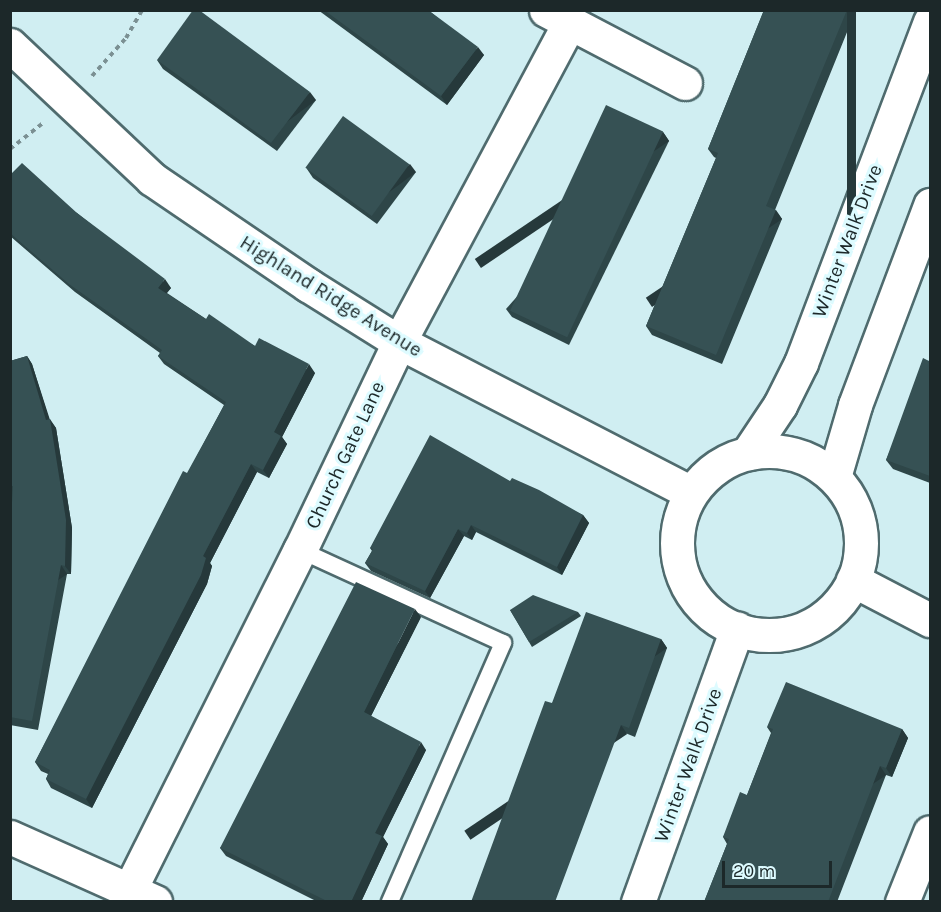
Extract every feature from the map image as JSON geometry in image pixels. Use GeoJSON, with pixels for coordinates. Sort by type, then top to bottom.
{"type":"FeatureCollection","features":[{"type":"Feature","properties":{"kind":"street"},"geometry":{"type":"LineString","coordinates":[[557,18],[686,83]]}},
{"type":"Feature","properties":{"kind":"street","name":"Church Gate Lane"},"geometry":{"type":"LineString","coordinates":[[142,895],[300,550],[557,18]]}},
{"type":"Feature","properties":{"kind":"street","name":"Winter Walk Drive"},"geometry":{"type":"LineString","coordinates":[[748,453],[780,405],[801,363],[930,22]]}},
{"type":"Feature","properties":{"kind":"street","name":"Highland Ridge Avenue"},"geometry":{"type":"LineString","coordinates":[[10,45],[152,179],[399,342],[690,492]]}},
{"type":"Feature","properties":{"kind":"street"},"geometry":{"type":"LineString","coordinates":[[834,477],[855,405],[930,205]]}},
{"type":"Feature","properties":{"kind":"street"},"geometry":{"type":"LineString","coordinates":[[788,452],[816,463],[834,477],[850,497],[862,533],[858,568],[842,600],[815,622],[780,634],[748,633],[704,611],[681,569],[677,543],[679,519],[690,492],[711,471],[748,453],[788,452]]}},
{"type":"Feature","properties":{"kind":"street"},"geometry":{"type":"LineString","coordinates":[[853,580],[930,620]]}},
{"type":"Feature","properties":{"kind":"street","name":"Winter Walk Drive"},"geometry":{"type":"LineString","coordinates":[[638,902],[737,628]]}},
{"type":"Feature","properties":{"kind":"street"},"geometry":{"type":"LineString","coordinates":[[902,902],[930,832]]}},
{"type":"Feature","properties":{"kind":"street"},"geometry":{"type":"LineString","coordinates":[[10,837],[142,895]]}},
{"type":"Feature","properties":{"kind":"lane"},"geometry":{"type":"LineString","coordinates":[[300,550],[503,643],[390,902]]}},
{"type":"Feature","properties":{"kind":"building"},"geometry":{"type":"Polygon","coordinates":[[[193,10],[199,10],[310,92],[271,143],[157,60],[193,10]]]}},
{"type":"Feature","properties":{"kind":"building"},"geometry":{"type":"Polygon","coordinates":[[[324,10],[428,10],[478,47],[441,96],[324,10]]]}},
{"type":"Feature","properties":{"kind":"building"},"geometry":{"type":"Polygon","coordinates":[[[764,10],[847,10],[766,206],[776,210],[716,355],[646,326],[718,153],[708,149],[764,10]]]}},
{"type":"Feature","properties":{"kind":"building"},"geometry":{"type":"Polygon","coordinates":[[[606,105],[663,132],[567,337],[510,311],[606,105]]]}},
{"type":"Feature","properties":{"kind":"building"},"geometry":{"type":"Polygon","coordinates":[[[343,116],[409,164],[372,216],[305,168],[343,116]]]}},
{"type":"Feature","properties":{"kind":"building"},"geometry":{"type":"Polygon","coordinates":[[[22,163],[77,213],[165,279],[158,288],[206,319],[209,314],[255,346],[259,338],[309,364],[274,432],[281,436],[263,470],[251,464],[203,556],[206,558],[201,575],[86,799],[46,779],[50,770],[35,762],[183,471],[187,473],[226,402],[158,356],[162,350],[69,284],[10,233],[10,175],[22,163]]]}},
{"type":"Feature","properties":{"kind":"building"},"geometry":{"type":"Polygon","coordinates":[[[27,356],[46,420],[50,419],[66,520],[65,566],[61,565],[32,721],[10,717],[10,536],[13,486],[10,486],[10,361],[27,356]]]}},
{"type":"Feature","properties":{"kind":"building"},"geometry":{"type":"Polygon","coordinates":[[[923,358],[929,361],[930,358],[930,476],[886,460],[923,358]]]}},
{"type":"Feature","properties":{"kind":"building"},"geometry":{"type":"Polygon","coordinates":[[[430,435],[510,481],[512,478],[539,490],[583,515],[557,567],[471,525],[467,533],[458,529],[425,591],[365,563],[373,549],[370,548],[430,435]]]}},
{"type":"Feature","properties":{"kind":"building"},"geometry":{"type":"Polygon","coordinates":[[[356,582],[415,609],[364,712],[421,742],[375,833],[382,836],[351,902],[329,902],[220,848],[356,582]]]}},
{"type":"Feature","properties":{"kind":"building"},"geometry":{"type":"Polygon","coordinates":[[[533,595],[578,612],[529,642],[510,610],[533,595]]]}},
{"type":"Feature","properties":{"kind":"building"},"geometry":{"type":"Polygon","coordinates":[[[586,612],[661,639],[629,728],[621,725],[555,902],[471,902],[545,701],[552,703],[586,612]]]}},
{"type":"Feature","properties":{"kind":"building"},"geometry":{"type":"Polygon","coordinates":[[[786,682],[902,729],[886,768],[880,766],[828,902],[704,902],[729,839],[723,837],[740,792],[747,795],[773,729],[767,727],[786,682]]]}}]}
